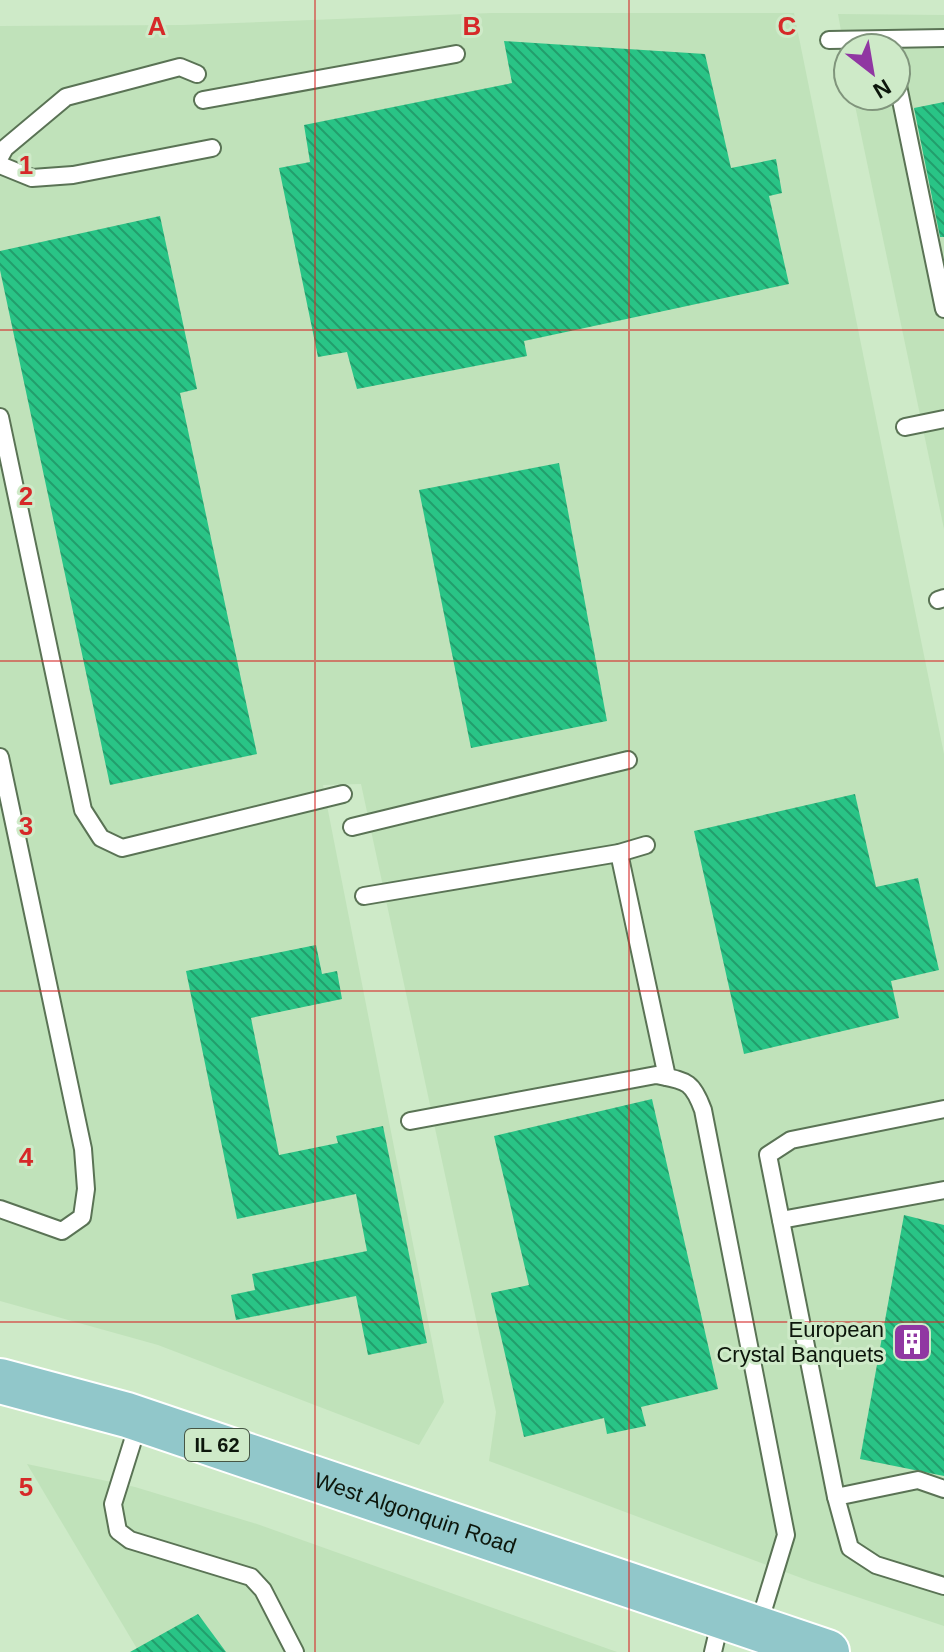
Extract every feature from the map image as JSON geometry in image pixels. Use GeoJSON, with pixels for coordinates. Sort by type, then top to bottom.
{"type":"FeatureCollection","features":[{"type":"Feature","properties":{"kind":"main road","name":"West Algonquin Road"},"geometry":{"type":"LineString","coordinates":[[0,1381],[139,1419],[736,1632],[827,1652]]}},
{"type":"Feature","properties":{"kind":"lane"},"geometry":{"type":"LineString","coordinates":[[912,42],[944,38]]}},
{"type":"Feature","properties":{"kind":"lane"},"geometry":{"type":"LineString","coordinates":[[203,100],[456,54]]}},
{"type":"Feature","properties":{"kind":"lane"},"geometry":{"type":"LineString","coordinates":[[0,157],[5,148],[66,97],[180,67],[197,74]]}},
{"type":"Feature","properties":{"kind":"lane"},"geometry":{"type":"LineString","coordinates":[[903,112],[944,309]]}},
{"type":"Feature","properties":{"kind":"lane"},"geometry":{"type":"LineString","coordinates":[[0,165],[32,178],[73,175],[212,148]]}},
{"type":"Feature","properties":{"kind":"lane"},"geometry":{"type":"LineString","coordinates":[[0,417],[83,810],[101,838],[122,848],[343,794]]}},
{"type":"Feature","properties":{"kind":"lane"},"geometry":{"type":"LineString","coordinates":[[905,427],[944,419]]}},
{"type":"Feature","properties":{"kind":"lane"},"geometry":{"type":"LineString","coordinates":[[0,757],[83,1149],[86,1189],[82,1217],[62,1231],[0,1209]]}},
{"type":"Feature","properties":{"kind":"lane"},"geometry":{"type":"LineString","coordinates":[[352,827],[628,760]]}},
{"type":"Feature","properties":{"kind":"lane"},"geometry":{"type":"LineString","coordinates":[[364,896],[619,853],[646,845]]}},
{"type":"Feature","properties":{"kind":"lane"},"geometry":{"type":"LineString","coordinates":[[619,853],[667,1077]]}},
{"type":"Feature","properties":{"kind":"lane"},"geometry":{"type":"LineString","coordinates":[[410,1121],[656,1075],[681,1079],[696,1090],[703,1110],[786,1535],[736,1632]]}},
{"type":"Feature","properties":{"kind":"lane"},"geometry":{"type":"LineString","coordinates":[[944,1109],[791,1140],[768,1155],[836,1497],[850,1548],[876,1565],[944,1586]]}},
{"type":"Feature","properties":{"kind":"lane"},"geometry":{"type":"LineString","coordinates":[[781,1220],[944,1190]]}},
{"type":"Feature","properties":{"kind":"lane"},"geometry":{"type":"LineString","coordinates":[[139,1419],[113,1504],[118,1531],[130,1540],[251,1577],[263,1590],[295,1652]]}},
{"type":"Feature","properties":{"kind":"lane"},"geometry":{"type":"LineString","coordinates":[[836,1497],[918,1480],[944,1489]]}},
{"type":"Feature","properties":{"kind":"shaded area"},"geometry":{"type":"Polygon","coordinates":[[[491,13],[794,13],[944,754],[944,1626],[812,1582],[489,1461],[496,1412],[361,784],[323,785],[444,1402],[419,1445],[158,1345],[0,1301],[0,26],[182,25],[491,13]]]}},
{"type":"Feature","properties":{"kind":"shaded area"},"geometry":{"type":"Polygon","coordinates":[[[838,14],[944,15],[944,529],[856,112],[912,112],[912,32],[841,32],[838,14]]]}},
{"type":"Feature","properties":{"kind":"shaded area"},"geometry":{"type":"Polygon","coordinates":[[[27,1464],[135,1487],[257,1524],[617,1652],[139,1652],[27,1464]]]}},
{"type":"Feature","properties":{"kind":"building"},"geometry":{"type":"Polygon","coordinates":[[[504,41],[705,54],[731,168],[776,159],[782,193],[769,196],[789,284],[524,341],[527,356],[357,389],[347,352],[318,357],[279,168],[310,162],[304,125],[512,83],[504,41]]]}},
{"type":"Feature","properties":{"kind":"building"},"geometry":{"type":"Polygon","coordinates":[[[944,102],[944,237],[940,237],[914,108],[944,102]]]}},
{"type":"Feature","properties":{"kind":"building"},"geometry":{"type":"Polygon","coordinates":[[[160,216],[197,389],[180,393],[257,754],[110,785],[0,270],[0,251],[160,216]]]}},
{"type":"Feature","properties":{"kind":"building"},"geometry":{"type":"Polygon","coordinates":[[[559,463],[607,721],[471,748],[419,490],[559,463]]]}},
{"type":"Feature","properties":{"kind":"building"},"geometry":{"type":"Polygon","coordinates":[[[855,794],[876,887],[918,878],[939,970],[891,981],[899,1018],[744,1054],[694,831],[855,794]]]}},
{"type":"Feature","properties":{"kind":"building"},"geometry":{"type":"Polygon","coordinates":[[[316,945],[322,974],[337,971],[342,999],[251,1018],[279,1155],[338,1143],[336,1136],[383,1126],[427,1343],[368,1355],[356,1296],[236,1320],[231,1295],[255,1290],[252,1274],[367,1251],[356,1194],[237,1219],[186,971],[316,945]]]}},
{"type":"Feature","properties":{"kind":"building"},"geometry":{"type":"Polygon","coordinates":[[[652,1099],[718,1389],[641,1407],[646,1426],[607,1434],[604,1418],[524,1437],[491,1293],[529,1285],[494,1136],[652,1099]]]}},
{"type":"Feature","properties":{"kind":"building","name":"European Crystal Banquets"},"geometry":{"type":"Polygon","coordinates":[[[904,1215],[944,1225],[944,1476],[860,1459],[904,1215]]]}},
{"type":"Feature","properties":{"kind":"building"},"geometry":{"type":"Polygon","coordinates":[[[198,1614],[226,1652],[130,1652],[198,1614]]]}},
{"type":"Feature","properties":{"kind":"place","name":"European Crystal Banquets"},"geometry":{"type":"Point","coordinates":[912,1342]}}]}
